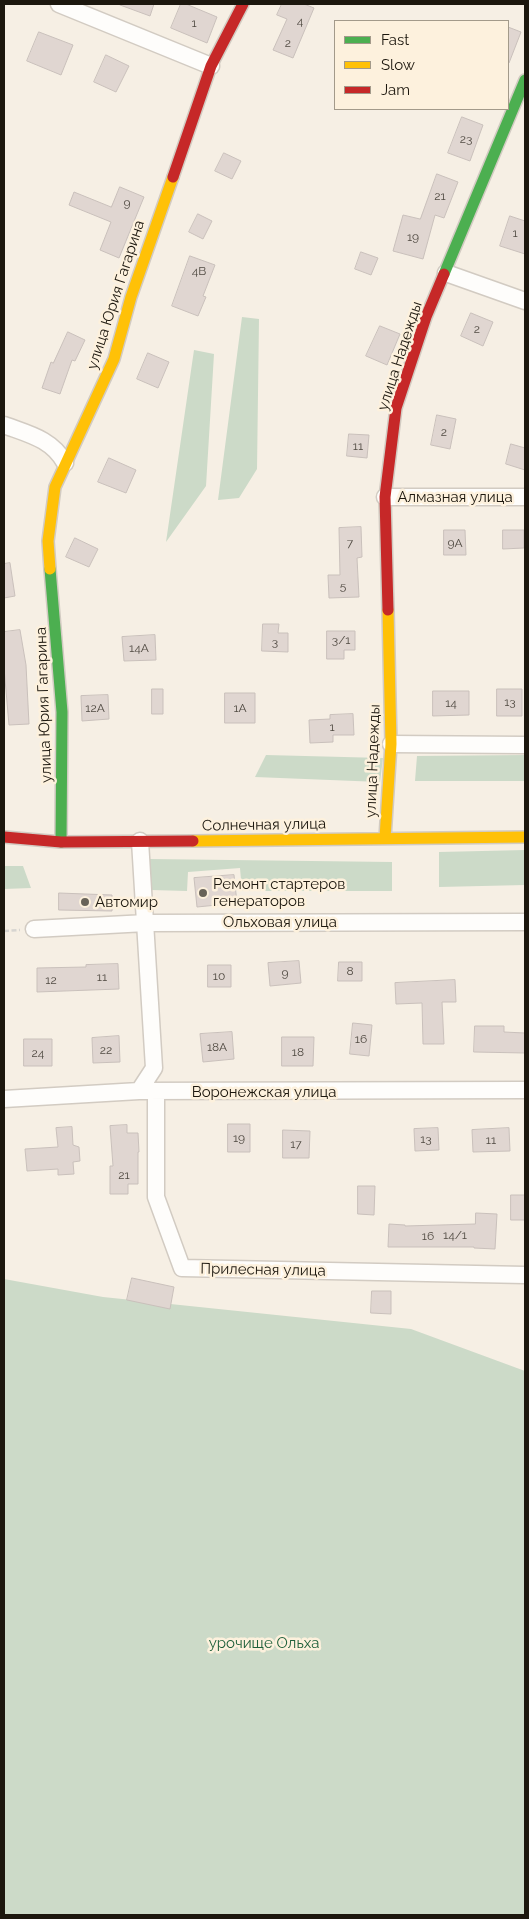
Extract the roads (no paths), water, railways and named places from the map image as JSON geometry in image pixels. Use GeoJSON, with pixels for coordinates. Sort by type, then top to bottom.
{"type":"FeatureCollection","features":[{"type":"Feature","properties":{"kind":"street"},"geometry":{"type":"LineString","coordinates":[[59,4],[211,66]]}},
{"type":"Feature","properties":{"kind":"street","name":"улица Юрия Гагарина"},"geometry":{"type":"LineString","coordinates":[[61,842],[62,712],[48,541],[55,487],[114,359],[131,297],[211,66],[243,4]]}},
{"type":"Feature","properties":{"kind":"street","name":"улица Надежды"},"geometry":{"type":"LineString","coordinates":[[385,838],[391,744],[385,497],[396,408],[426,317],[525,80]]}},
{"type":"Feature","properties":{"kind":"street"},"geometry":{"type":"LineString","coordinates":[[446,273],[525,302]]}},
{"type":"Feature","properties":{"kind":"street"},"geometry":{"type":"LineString","coordinates":[[4,425],[44,441],[59,452],[65,463]]}},
{"type":"Feature","properties":{"kind":"street","name":"Алмазная улица"},"geometry":{"type":"LineString","coordinates":[[385,497],[525,497]]}},
{"type":"Feature","properties":{"kind":"street"},"geometry":{"type":"LineString","coordinates":[[391,744],[525,745]]}},
{"type":"Feature","properties":{"kind":"street","name":"Солнечная улица"},"geometry":{"type":"LineString","coordinates":[[4,837],[61,842],[525,837]]}},
{"type":"Feature","properties":{"kind":"street"},"geometry":{"type":"LineString","coordinates":[[139,1091],[154,1068],[140,841]]}},
{"type":"Feature","properties":{"kind":"street","name":"Ольховая улица"},"geometry":{"type":"LineString","coordinates":[[34,929],[146,922],[525,922]]}},
{"type":"Feature","properties":{"kind":"street","name":"Воронежская улица"},"geometry":{"type":"LineString","coordinates":[[4,1099],[139,1091],[525,1090]]}},
{"type":"Feature","properties":{"kind":"street","name":"Прилесная улица"},"geometry":{"type":"LineString","coordinates":[[156,1091],[156,1197],[182,1268],[525,1275]]}},
{"type":"Feature","properties":{"kind":"place","name":"Ремонт стартеров генераторов"},"geometry":{"type":"Point","coordinates":[203,893]}},
{"type":"Feature","properties":{"kind":"place","name":"Автомир"},"geometry":{"type":"Point","coordinates":[85,902]}},
{"type":"Feature","properties":{"kind":"park label","name":"урочище Ольха"},"geometry":{"type":"Point","coordinates":[264,1643]}}]}
